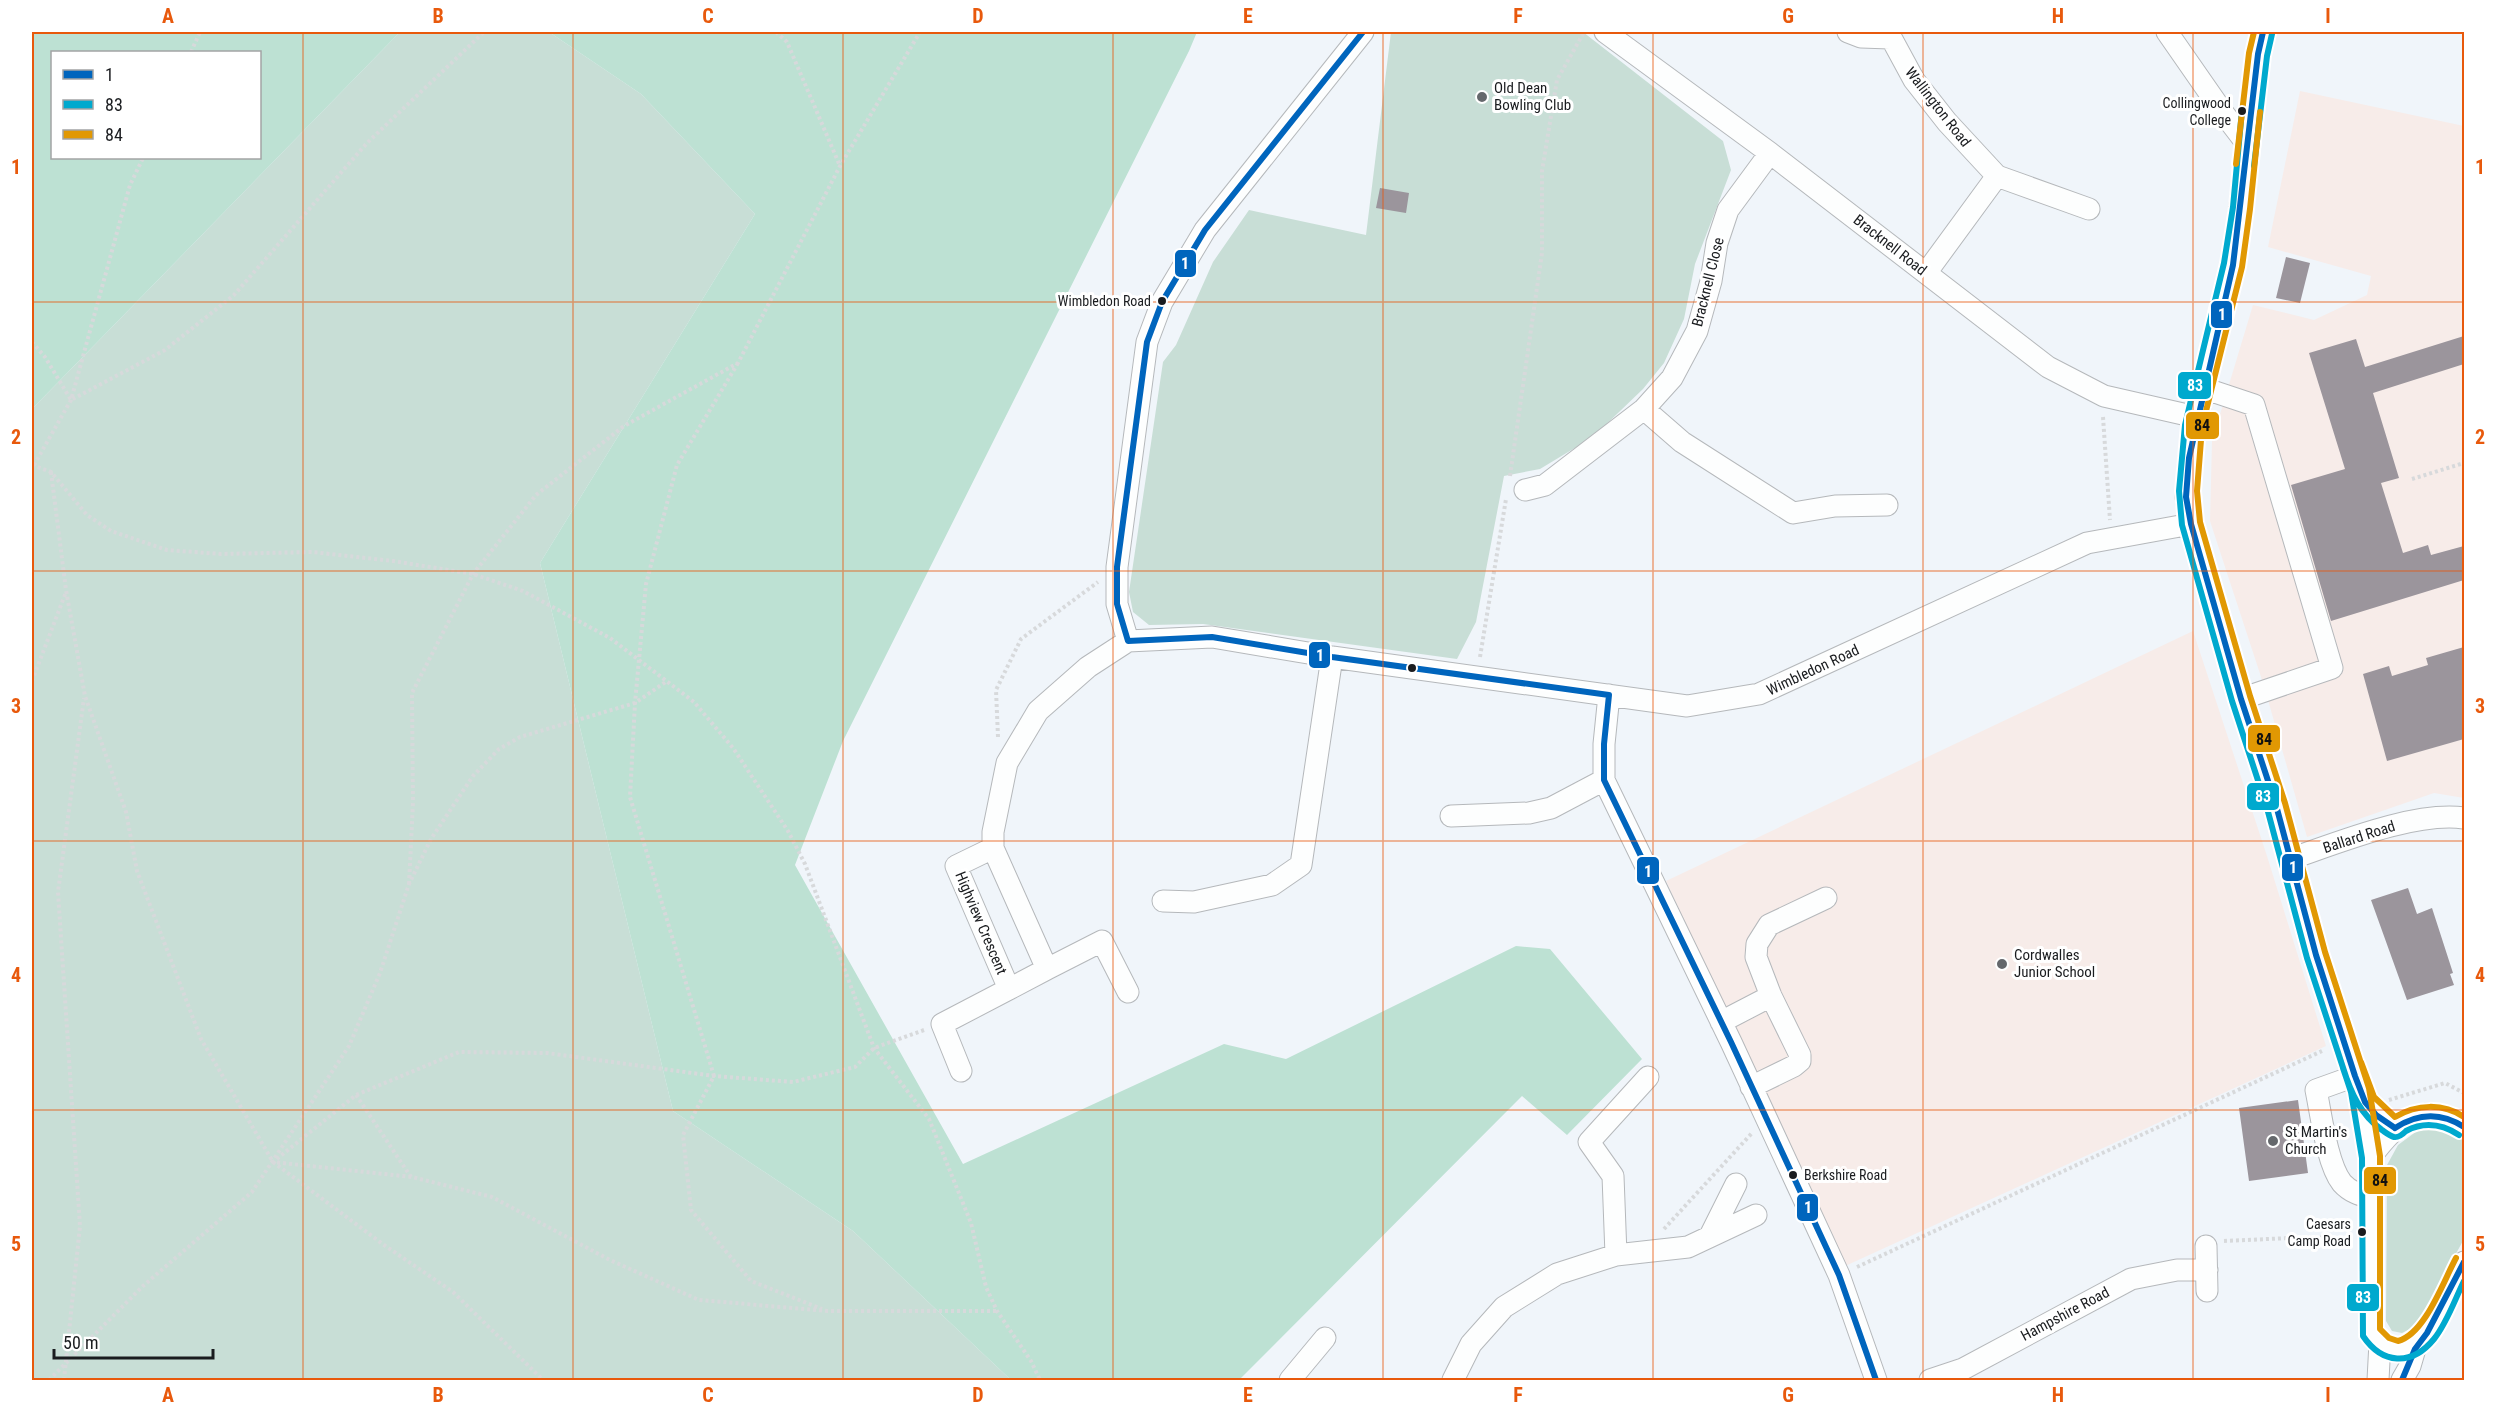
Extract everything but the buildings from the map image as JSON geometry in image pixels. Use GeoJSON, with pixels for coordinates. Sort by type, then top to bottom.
{"type":"FeatureCollection","features":[{"type":"Feature","properties":{"kind":"street"},"geometry":{"type":"LineString","coordinates":[[1047,969],[993,848],[993,832],[1007,763],[1038,711],[1088,666],[1128,641],[1116,604],[1117,567],[1147,342],[1162,302],[1205,230],[1363,32]]}},
{"type":"Feature","properties":{"kind":"street","name":"Bracknell Road"},"geometry":{"type":"LineString","coordinates":[[1605,32],[1770,153],[2048,367],[2104,396],[2196,417]]}},
{"type":"Feature","properties":{"kind":"street"},"geometry":{"type":"LineString","coordinates":[[1848,32],[1861,37],[1889,35]]}},
{"type":"Feature","properties":{"kind":"street"},"geometry":{"type":"LineString","coordinates":[[2167,32],[2247,144]]}},
{"type":"Feature","properties":{"kind":"street"},"geometry":{"type":"LineString","coordinates":[[2263,32],[2258,54],[2233,266],[2196,417],[2189,458],[2186,497],[2191,524],[2241,699],[2276,805],[2316,955],[2358,1083],[2370,1109],[2395,1128]]}},
{"type":"Feature","properties":{"kind":"street","name":"Wallington Road"},"geometry":{"type":"LineString","coordinates":[[1889,35],[1914,80],[1947,122],[1997,176],[2089,209]]}},
{"type":"Feature","properties":{"kind":"street","name":"Bracknell Close"},"geometry":{"type":"LineString","coordinates":[[1517,488],[1545,485],[1644,409],[1672,378],[1697,331],[1711,281],[1717,243],[1728,210],[1770,153]]}},
{"type":"Feature","properties":{"kind":"street"},"geometry":{"type":"LineString","coordinates":[[1926,273],[1997,176]]}},
{"type":"Feature","properties":{"kind":"street"},"geometry":{"type":"LineString","coordinates":[[2203,388],[2254,405],[2332,668],[2241,699]]}},
{"type":"Feature","properties":{"kind":"street"},"geometry":{"type":"LineString","coordinates":[[1644,409],[1682,442],[1793,513],[1835,506],[1887,505]]}},
{"type":"Feature","properties":{"kind":"street","name":"Wimbledon Road"},"geometry":{"type":"LineString","coordinates":[[1128,641],[1212,637],[1332,657],[1477,675],[1686,706],[1759,694],[2087,543],[2191,524]]}},
{"type":"Feature","properties":{"kind":"street"},"geometry":{"type":"LineString","coordinates":[[1163,901],[1194,902],[1272,885],[1301,866],[1332,657]]}},
{"type":"Feature","properties":{"kind":"street"},"geometry":{"type":"LineString","coordinates":[[1609,694],[1604,744],[1604,780],[1721,1022],[1839,1275],[1876,1380]]}},
{"type":"Feature","properties":{"kind":"street"},"geometry":{"type":"LineString","coordinates":[[1451,816],[1528,813],[1551,808],[1604,780]]}},
{"type":"Feature","properties":{"kind":"street","name":"Ballard Road"},"geometry":{"type":"LineString","coordinates":[[2290,859],[2394,824],[2454,816],[2464,818]]}},
{"type":"Feature","properties":{"kind":"street","name":"Highview Crescent"},"geometry":{"type":"LineString","coordinates":[[993,848],[956,866],[1010,989],[1102,941],[1128,992]]}},
{"type":"Feature","properties":{"kind":"street"},"geometry":{"type":"LineString","coordinates":[[1751,1086],[1800,1061],[1795,1041],[1771,996],[1756,957],[1757,944],[1769,925],[1826,898]]}},
{"type":"Feature","properties":{"kind":"street"},"geometry":{"type":"LineString","coordinates":[[961,1071],[942,1024],[1010,989]]}},
{"type":"Feature","properties":{"kind":"street"},"geometry":{"type":"LineString","coordinates":[[1721,1022],[1771,996]]}},
{"type":"Feature","properties":{"kind":"street"},"geometry":{"type":"LineString","coordinates":[[1616,1255],[1613,1176],[1589,1142],[1648,1077]]}},
{"type":"Feature","properties":{"kind":"street"},"geometry":{"type":"LineString","coordinates":[[2358,1083],[2371,1157],[2371,1332],[2380,1342],[2399,1351],[2417,1342],[2427,1333],[2464,1262]]}},
{"type":"Feature","properties":{"kind":"street"},"geometry":{"type":"LineString","coordinates":[[2358,1083],[2316,1090],[2328,1149],[2341,1182],[2352,1192],[2371,1198]]}},
{"type":"Feature","properties":{"kind":"street"},"geometry":{"type":"LineString","coordinates":[[2371,1157],[2395,1128],[2406,1119],[2429,1115],[2451,1119],[2464,1127]]}},
{"type":"Feature","properties":{"kind":"street"},"geometry":{"type":"LineString","coordinates":[[1710,1236],[1736,1184]]}},
{"type":"Feature","properties":{"kind":"street"},"geometry":{"type":"LineString","coordinates":[[1453,1380],[1471,1344],[1504,1307],[1557,1274],[1616,1255],[1688,1247],[1756,1215]]}},
{"type":"Feature","properties":{"kind":"street"},"geometry":{"type":"LineString","coordinates":[[2206,1246],[2207,1291]]}},
{"type":"Feature","properties":{"kind":"street","name":"Hampshire Road"},"geometry":{"type":"LineString","coordinates":[[1930,1380],[1962,1369],[2131,1279],[2177,1270],[2207,1270]]}},
{"type":"Feature","properties":{"kind":"street"},"geometry":{"type":"LineString","coordinates":[[1290,1380],[1325,1338]]}},
{"type":"Feature","properties":{"kind":"street"},"geometry":{"type":"LineString","coordinates":[[2378,1380],[2380,1342]]}},
{"type":"Feature","properties":{"kind":"street"},"geometry":{"type":"LineString","coordinates":[[2402,1380],[2410,1366],[2417,1342]]}},
{"type":"Feature","properties":{"kind":"path"},"geometry":{"type":"LineString","coordinates":[[191,51],[200,32]]}},
{"type":"Feature","properties":{"kind":"path"},"geometry":{"type":"LineString","coordinates":[[72,400],[165,350],[234,295],[367,143],[484,32]]}},
{"type":"Feature","properties":{"kind":"path"},"geometry":{"type":"LineString","coordinates":[[776,32],[787,42],[840,166]]}},
{"type":"Feature","properties":{"kind":"path"},"geometry":{"type":"LineString","coordinates":[[828,1311],[751,1281],[691,1210],[683,1135],[714,1076],[630,797],[635,703],[646,584],[677,465],[738,363],[840,166],[921,32]]}},
{"type":"Feature","properties":{"kind":"path"},"geometry":{"type":"LineString","coordinates":[[1477,675],[1507,497],[1517,488],[1542,253],[1542,171],[1557,80],[1576,43],[1585,32]]}},
{"type":"Feature","properties":{"kind":"path"},"geometry":{"type":"LineString","coordinates":[[142,159],[130,184],[72,400],[32,466],[51,472],[87,515],[111,531],[167,550],[221,554],[312,552],[393,561],[473,574],[523,591],[610,638],[694,702],[733,748],[788,831],[805,864],[874,1048],[929,1119],[971,1223],[986,1287],[997,1311],[1031,1361],[1040,1380]]}},
{"type":"Feature","properties":{"kind":"path"},"geometry":{"type":"LineString","coordinates":[[32,342],[45,357],[72,400]]}},
{"type":"Feature","properties":{"kind":"path"},"geometry":{"type":"LineString","coordinates":[[410,884],[413,803],[412,693],[473,574],[536,495],[624,426],[738,363]]}},
{"type":"Feature","properties":{"kind":"path"},"geometry":{"type":"LineString","coordinates":[[2104,396],[2111,539]]}},
{"type":"Feature","properties":{"kind":"path"},"geometry":{"type":"LineString","coordinates":[[2412,479],[2464,463]]}},
{"type":"Feature","properties":{"kind":"path"},"geometry":{"type":"LineString","coordinates":[[51,472],[66,590],[85,696],[126,812],[136,871],[201,1039],[273,1162],[384,1245],[453,1292],[543,1380]]}},
{"type":"Feature","properties":{"kind":"path"},"geometry":{"type":"LineString","coordinates":[[1007,763],[996,731],[996,690],[1021,639],[1117,567]]}},
{"type":"Feature","properties":{"kind":"path"},"geometry":{"type":"LineString","coordinates":[[32,681],[66,590]]}},
{"type":"Feature","properties":{"kind":"path"},"geometry":{"type":"LineString","coordinates":[[49,1380],[143,1286],[252,1192],[349,1046],[380,974],[410,884],[431,838],[473,776],[499,749],[520,737],[635,703],[667,681]]}},
{"type":"Feature","properties":{"kind":"path"},"geometry":{"type":"LineString","coordinates":[[64,1380],[80,1226],[58,892],[85,696]]}},
{"type":"Feature","properties":{"kind":"path"},"geometry":{"type":"LineString","coordinates":[[273,1162],[356,1095],[459,1052],[547,1053],[714,1076],[793,1082],[855,1067],[874,1048],[942,1024]]}},
{"type":"Feature","properties":{"kind":"path"},"geometry":{"type":"LineString","coordinates":[[1839,1275],[2322,1051]]}},
{"type":"Feature","properties":{"kind":"path"},"geometry":{"type":"LineString","coordinates":[[2382,1100],[2445,1083],[2464,1093]]}},
{"type":"Feature","properties":{"kind":"path"},"geometry":{"type":"LineString","coordinates":[[356,1095],[412,1177]]}},
{"type":"Feature","properties":{"kind":"path"},"geometry":{"type":"LineString","coordinates":[[1643,1252],[1753,1132]]}},
{"type":"Feature","properties":{"kind":"path"},"geometry":{"type":"LineString","coordinates":[[273,1162],[412,1177],[492,1197],[610,1260],[699,1300],[828,1311],[997,1311]]}},
{"type":"Feature","properties":{"kind":"path"},"geometry":{"type":"LineString","coordinates":[[2206,1246],[2226,1240],[2291,1238],[2370,1240]]}},
{"type":"Feature","properties":{"kind":"shaded area"},"geometry":{"type":"Polygon","coordinates":[[[2300,91],[2464,126],[2464,798],[2434,793],[2307,837],[2264,686],[2210,521],[2212,441],[2253,305],[2314,320],[2367,295],[2371,276],[2268,247],[2300,91]]]}},
{"type":"Feature","properties":{"kind":"shaded area","name":"Cordwalles Junior School"},"geometry":{"type":"Polygon","coordinates":[[[2193,631],[2267,856],[2326,1046],[1843,1267],[1666,881],[2193,631]]]}},
{"type":"Feature","properties":{"kind":"green space"},"geometry":{"type":"Polygon","coordinates":[[[32,32],[400,32],[32,409],[32,32]]]}},
{"type":"Feature","properties":{"kind":"green space"},"geometry":{"type":"Polygon","coordinates":[[[400,32],[549,32],[641,94],[755,214],[540,563],[673,1111],[853,1231],[1011,1380],[32,1380],[32,409],[400,32]]]}},
{"type":"Feature","properties":{"kind":"green space"},"geometry":{"type":"Polygon","coordinates":[[[549,32],[1197,32],[843,741],[795,865],[963,1164],[1224,1044],[1286,1059],[1516,946],[1550,949],[1642,1059],[1567,1135],[1522,1096],[1239,1380],[1011,1380],[853,1231],[673,1111],[540,563],[755,214],[641,94],[549,32]]]}},
{"type":"Feature","properties":{"kind":"green space"},"geometry":{"type":"Polygon","coordinates":[[[1391,32],[1583,32],[1723,141],[1731,170],[1695,264],[1684,319],[1664,363],[1643,389],[1593,437],[1540,469],[1504,476],[1476,622],[1457,659],[1203,624],[1149,625],[1133,612],[1129,592],[1163,362],[1176,345],[1213,262],[1249,210],[1366,235],[1391,32]]]}},
{"type":"Feature","properties":{"kind":"green space"},"geometry":{"type":"Polygon","coordinates":[[[2421,1128],[2449,1129],[2464,1141],[2464,1239],[2424,1312],[2412,1328],[2402,1333],[2392,1331],[2386,1321],[2387,1165],[2398,1145],[2421,1128]]]}},
{"type":"Feature","properties":{"kind":"transit line","name":"1"},"geometry":{"type":"LineString","coordinates":[[1363,32],[1205,230],[1162,302],[1147,342],[1117,567],[1117,604],[1128,641],[1212,637],[1332,657],[1609,695]]}},
{"type":"Feature","properties":{"kind":"transit line","name":"84"},"geometry":{"type":"LineString","coordinates":[[2236,164],[2249,53],[2254,32]]}},
{"type":"Feature","properties":{"kind":"transit line","name":"1"},"geometry":{"type":"LineString","coordinates":[[2263,32],[2258,54],[2233,265],[2189,458],[2186,497],[2191,524],[2241,699],[2276,805],[2316,955],[2355,1076],[2365,1102],[2376,1115],[2395,1128]]}},
{"type":"Feature","properties":{"kind":"transit line","name":"83"},"geometry":{"type":"LineString","coordinates":[[2254,166],[2267,56],[2272,34]]}},
{"type":"Feature","properties":{"kind":"transit line","name":"83"},"geometry":{"type":"LineString","coordinates":[[2242,110],[2233,207],[2224,263],[2185,425],[2179,491],[2182,525],[2232,701],[2267,808],[2307,958],[2351,1092],[2362,1158],[2363,1336],[2379,1352],[2388,1357],[2406,1358],[2416,1354],[2439,1333],[2464,1281]]}},
{"type":"Feature","properties":{"kind":"transit line","name":"84"},"geometry":{"type":"LineString","coordinates":[[2260,112],[2242,267],[2202,427],[2197,491],[2200,522],[2250,696],[2285,803],[2325,952],[2369,1088],[2380,1156],[2380,1329],[2389,1338],[2398,1341],[2417,1328],[2432,1306],[2456,1258]]}},
{"type":"Feature","properties":{"kind":"transit line","name":"1"},"geometry":{"type":"LineString","coordinates":[[1609,695],[1604,744],[1604,780],[1731,1042],[1839,1275],[1876,1380]]}},
{"type":"Feature","properties":{"kind":"transit line","name":"84"},"geometry":{"type":"LineString","coordinates":[[2361,1062],[2374,1097],[2395,1117],[2412,1110],[2430,1107],[2447,1109],[2464,1117]]}},
{"type":"Feature","properties":{"kind":"transit line","name":"83"},"geometry":{"type":"LineString","coordinates":[[2343,1068],[2362,1110],[2374,1124],[2389,1135],[2398,1137],[2413,1128],[2427,1125],[2440,1126],[2459,1135]]}},
{"type":"Feature","properties":{"kind":"transit line","name":"1"},"geometry":{"type":"LineString","coordinates":[[2395,1128],[2412,1119],[2430,1116],[2447,1119],[2464,1127]]}},
{"type":"Feature","properties":{"kind":"transit line","name":"1"},"geometry":{"type":"LineString","coordinates":[[2402,1380],[2415,1349],[2427,1333],[2464,1262]]}},
{"type":"Feature","properties":{"kind":"place","name":"Old Dean Bowling Club"},"geometry":{"type":"Point","coordinates":[1482,97]}},
{"type":"Feature","properties":{"kind":"place","name":"Collingwood College"},"geometry":{"type":"Point","coordinates":[2242,111]}},
{"type":"Feature","properties":{"kind":"place","name":"Wimbledon Road"},"geometry":{"type":"Point","coordinates":[1162,301]}},
{"type":"Feature","properties":{"kind":"place","name":"Cordwalles Junior School"},"geometry":{"type":"Point","coordinates":[2002,964]}},
{"type":"Feature","properties":{"kind":"place","name":"St Martin's Church"},"geometry":{"type":"Point","coordinates":[2273,1141]}},
{"type":"Feature","properties":{"kind":"place","name":"Berkshire Road"},"geometry":{"type":"Point","coordinates":[1793,1175]}},
{"type":"Feature","properties":{"kind":"place","name":"Caesars Camp Road"},"geometry":{"type":"Point","coordinates":[2362,1232]}}]}
